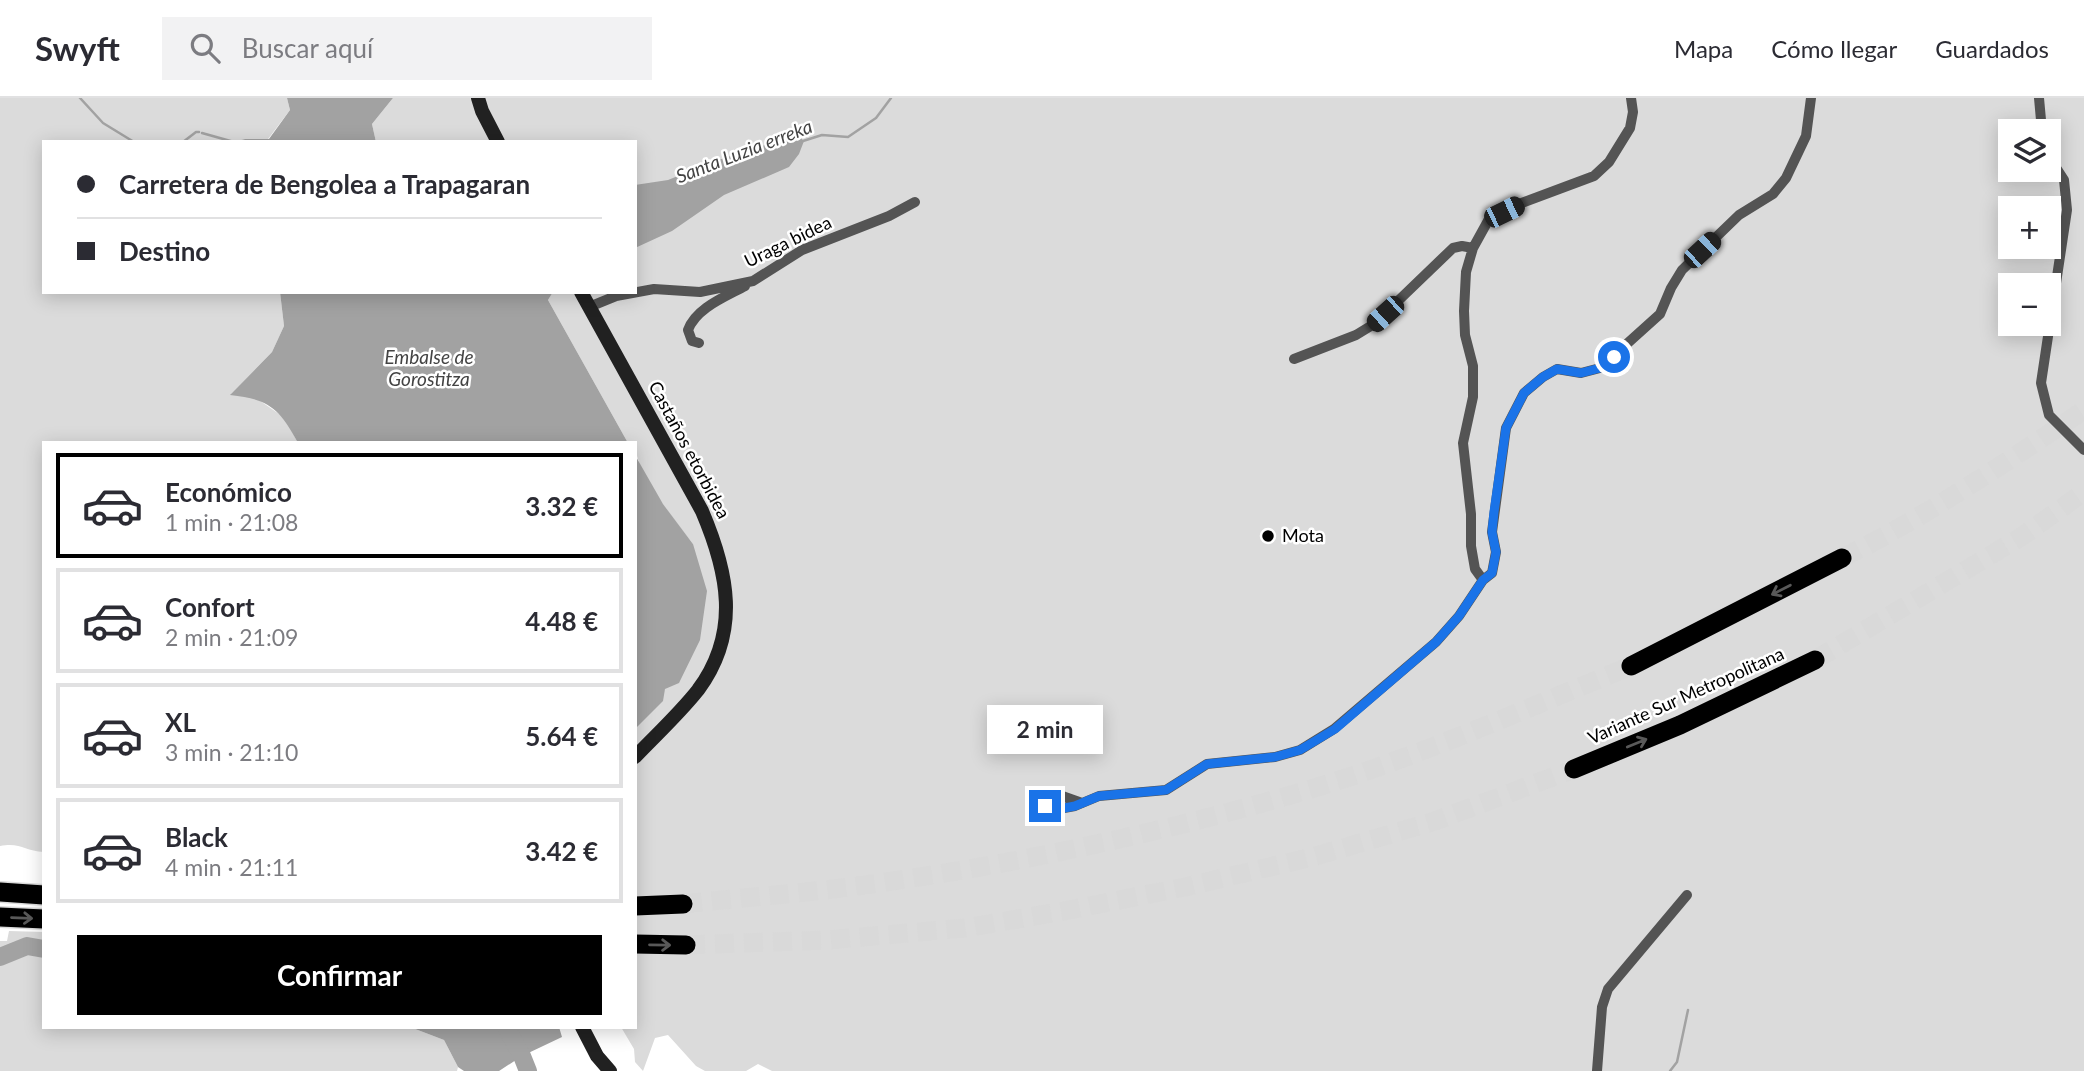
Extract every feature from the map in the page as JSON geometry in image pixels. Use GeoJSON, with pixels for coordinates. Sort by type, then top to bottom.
{"type":"FeatureCollection","features":[{"type":"Feature","properties":{"kind":"highway"},"geometry":{"type":"LineString","coordinates":[[1631,666],[1842,558]]}},
{"type":"Feature","properties":{"kind":"highway","name":"Variante Sur Metropolitana"},"geometry":{"type":"LineString","coordinates":[[1574,769],[1680,725],[1815,660]]}},
{"type":"Feature","properties":{"kind":"highway"},"geometry":{"type":"LineString","coordinates":[[0,892],[42,895]]}},
{"type":"Feature","properties":{"kind":"highway"},"geometry":{"type":"LineString","coordinates":[[637,905],[683,904]]}},
{"type":"Feature","properties":{"kind":"highway"},"geometry":{"type":"LineString","coordinates":[[0,917],[42,919]]}},
{"type":"Feature","properties":{"kind":"highway"},"geometry":{"type":"LineString","coordinates":[[637,944],[686,945]]}},
{"type":"Feature","properties":{"kind":"street"},"geometry":{"type":"LineString","coordinates":[[478,98],[498,140]]}},
{"type":"Feature","properties":{"kind":"street"},"geometry":{"type":"LineString","coordinates":[[1483,580],[1475,569],[1471,546],[1470,503],[1463,443],[1473,397],[1472,366],[1465,335],[1464,311],[1466,272],[1473,248],[1489,219],[1519,204],[1594,176],[1609,162],[1630,128],[1633,112],[1631,98]]}},
{"type":"Feature","properties":{"kind":"street"},"geometry":{"type":"LineString","coordinates":[[1083,803],[1099,796],[1166,790],[1207,764],[1275,757],[1300,750],[1335,729],[1436,642],[1459,616],[1483,580],[1492,573],[1496,552],[1492,532],[1506,428],[1524,393],[1557,369],[1581,373],[1600,368],[1660,314],[1682,270],[1739,215],[1773,194],[1786,178],[1806,136],[1811,98]]}},
{"type":"Feature","properties":{"kind":"street"},"geometry":{"type":"LineString","coordinates":[[2039,98],[2041,119]]}},
{"type":"Feature","properties":{"kind":"street"},"geometry":{"type":"LineString","coordinates":[[2061,175],[2064,180],[2067,211],[2041,383],[2049,415],[2084,450]]}},
{"type":"Feature","properties":{"kind":"street","name":"Uraga bidea"},"geometry":{"type":"LineString","coordinates":[[637,292],[654,289],[700,292],[753,281],[802,250],[889,216],[915,202]]}},
{"type":"Feature","properties":{"kind":"street"},"geometry":{"type":"LineString","coordinates":[[1294,359],[1356,335],[1374,324],[1453,248],[1473,248]]}},
{"type":"Feature","properties":{"kind":"street"},"geometry":{"type":"LineString","coordinates":[[699,343],[692,341],[688,330],[697,316],[710,305],[753,281]]}},
{"type":"Feature","properties":{"kind":"street","name":"Castaños etorbidea"},"geometry":{"type":"LineString","coordinates":[[582,294],[702,511],[718,549],[726,588],[725,619],[720,645],[708,673],[680,710],[637,755]]}},
{"type":"Feature","properties":{"kind":"street","name":"Uraga bidea"},"geometry":{"type":"LineString","coordinates":[[589,307],[627,294]]}},
{"type":"Feature","properties":{"kind":"street"},"geometry":{"type":"LineString","coordinates":[[1597,1071],[1602,1007],[1608,989],[1687,895]]}},
{"type":"Feature","properties":{"kind":"street"},"geometry":{"type":"LineString","coordinates":[[582,1029],[610,1071]]}},
{"type":"Feature","properties":{"kind":"shaded area"},"geometry":{"type":"Polygon","coordinates":[[[0,98],[287,98],[290,110],[268,139],[42,140],[42,294],[280,294],[284,326],[272,352],[231,394],[256,398],[285,418],[297,441],[42,441],[42,852],[13,845],[0,846],[0,98]]]}},
{"type":"Feature","properties":{"kind":"shaded area"},"geometry":{"type":"Polygon","coordinates":[[[393,98],[2084,98],[2084,1071],[772,1071],[758,1064],[746,1071],[705,1071],[696,1066],[668,1035],[655,1038],[643,1071],[635,1062],[634,1049],[622,1029],[637,1029],[637,726],[665,689],[693,544],[649,482],[637,455],[637,441],[627,441],[548,300],[552,294],[637,294],[637,140],[376,140],[372,124],[393,98]]]}},
{"type":"Feature","properties":{"kind":"shaded area"},"geometry":{"type":"Polygon","coordinates":[[[9,931],[42,932],[42,1029],[415,1029],[444,1040],[458,1067],[457,1071],[0,1071],[0,941],[7,941],[9,931]]]}},
{"type":"Feature","properties":{"kind":"water"},"geometry":{"type":"Polygon","coordinates":[[[287,98],[393,98],[372,124],[376,140],[241,140],[269,139],[290,110],[287,98]]]}},
{"type":"Feature","properties":{"kind":"water"},"geometry":{"type":"Polygon","coordinates":[[[797,135],[804,141],[799,154],[789,167],[724,195],[672,231],[637,247],[637,185],[668,180],[715,161],[797,135]]]}},
{"type":"Feature","properties":{"kind":"water","name":"Embalse de Gorostitza"},"geometry":{"type":"Polygon","coordinates":[[[280,294],[552,294],[548,300],[627,441],[297,441],[272,408],[255,399],[230,395],[272,352],[284,326],[280,294]]]}},
{"type":"Feature","properties":{"kind":"water"},"geometry":{"type":"Polygon","coordinates":[[[637,458],[663,504],[693,544],[707,591],[700,640],[679,683],[665,689],[663,701],[637,727],[637,458]]]}},
{"type":"Feature","properties":{"kind":"water"},"geometry":{"type":"Polygon","coordinates":[[[415,1029],[560,1029],[562,1037],[522,1056],[499,1071],[464,1071],[458,1067],[444,1040],[415,1029]]]}},
{"type":"Feature","properties":{"kind":"waterway"},"geometry":{"type":"LineString","coordinates":[[80,98],[103,123],[131,140]]}},
{"type":"Feature","properties":{"kind":"waterway","name":"Santa Luzia erreka"},"geometry":{"type":"LineString","coordinates":[[803,141],[822,135],[848,137],[876,118],[891,98]]}},
{"type":"Feature","properties":{"kind":"waterway"},"geometry":{"type":"LineString","coordinates":[[186,140],[199,132]]}},
{"type":"Feature","properties":{"kind":"waterway"},"geometry":{"type":"LineString","coordinates":[[202,133],[227,140]]}},
{"type":"Feature","properties":{"kind":"waterway"},"geometry":{"type":"LineString","coordinates":[[0,957],[27,946],[42,949]]}},
{"type":"Feature","properties":{"kind":"waterway"},"geometry":{"type":"LineString","coordinates":[[1670,1071],[1677,1062],[1688,1010]]}},
{"type":"Feature","properties":{"kind":"waterway"},"geometry":{"type":"LineString","coordinates":[[507,1029],[528,1071]]}},
{"type":"Feature","properties":{"kind":"tunnel"},"geometry":{"type":"LineString","coordinates":[[1842,558],[1935,507],[2084,410]]}},
{"type":"Feature","properties":{"kind":"tunnel"},"geometry":{"type":"LineString","coordinates":[[1815,660],[2021,537],[2084,492]]}},
{"type":"Feature","properties":{"kind":"tunnel"},"geometry":{"type":"LineString","coordinates":[[683,904],[825,890],[945,873],[1065,851],[1184,824],[1301,792],[1385,765],[1631,666]]}},
{"type":"Feature","properties":{"kind":"tunnel"},"geometry":{"type":"LineString","coordinates":[[686,945],[828,940],[965,928],[1064,911],[1185,887],[1316,856],[1435,821],[1574,769]]}},
{"type":"Feature","properties":{"kind":"place","name":"Mota"},"geometry":{"type":"Point","coordinates":[1268,536]}},
{"type":"Feature","properties":{"kind":"route"},"geometry":{"type":"LineString","coordinates":[[1045,806],[1054,810],[1075,806],[1099,796],[1166,790],[1207,764],[1275,757],[1300,750],[1335,729],[1436,642],[1459,616],[1483,580],[1492,573],[1496,552],[1492,532],[1506,428],[1524,393],[1557,369],[1581,373],[1600,368],[1614,357]]}}]}
